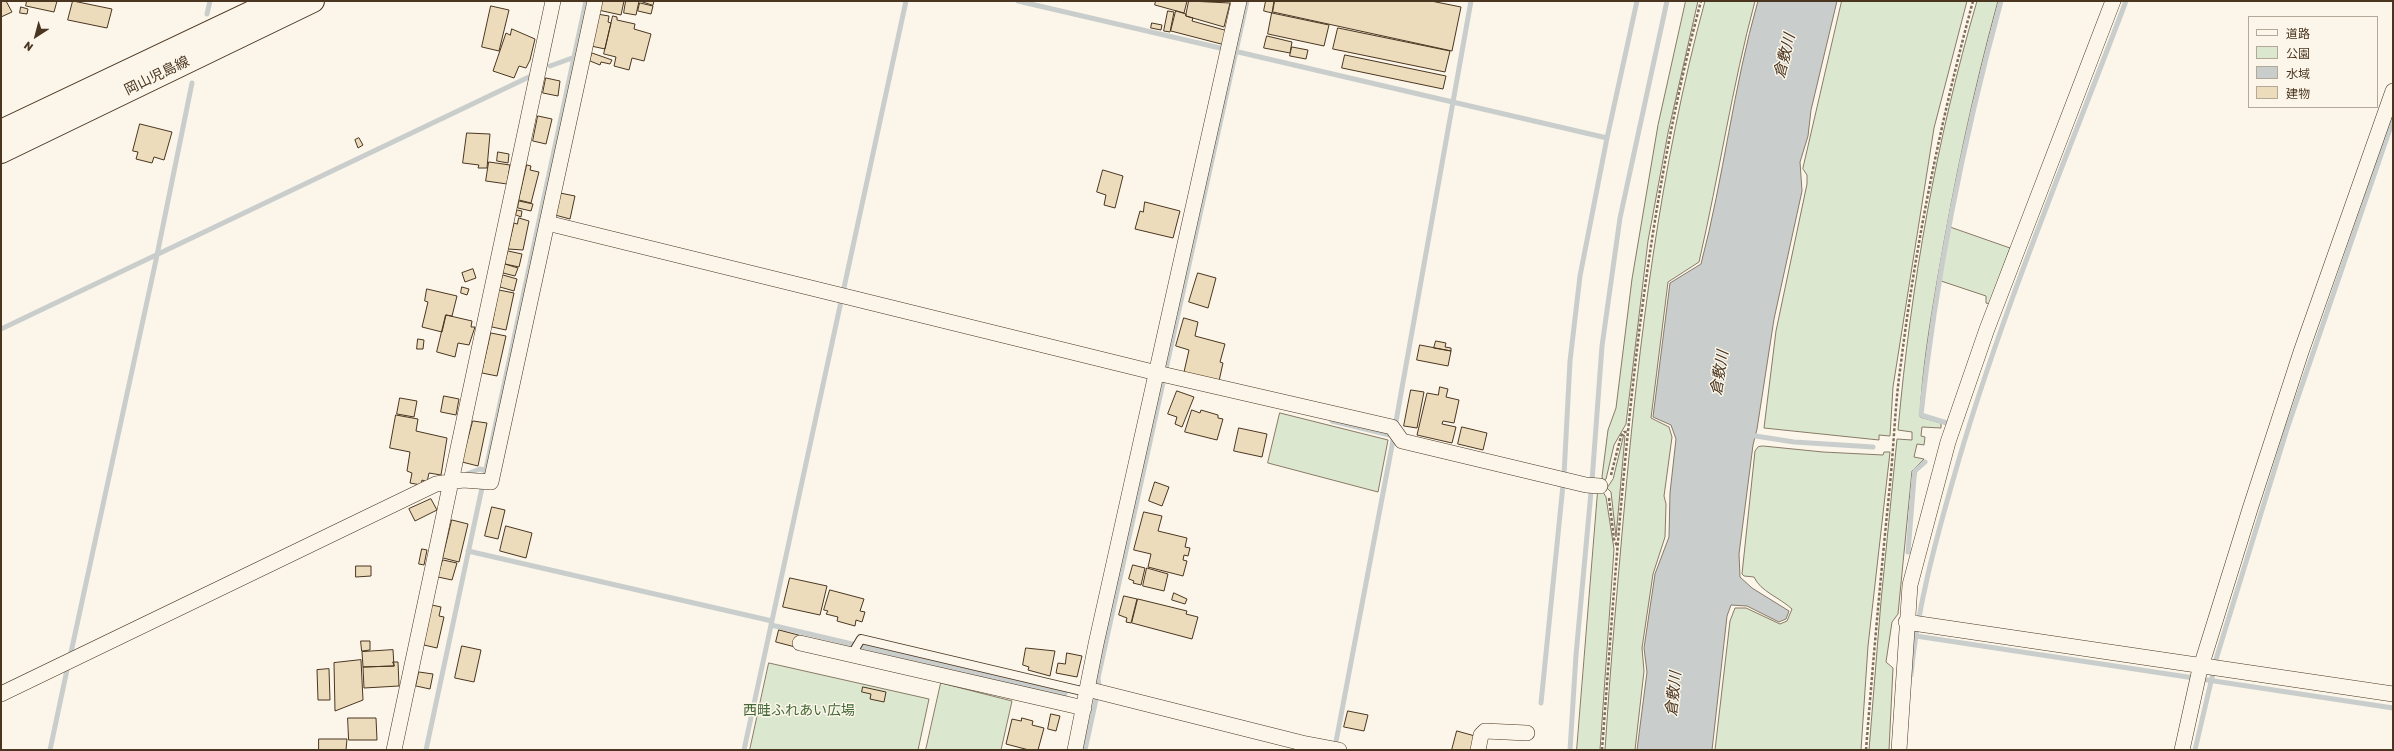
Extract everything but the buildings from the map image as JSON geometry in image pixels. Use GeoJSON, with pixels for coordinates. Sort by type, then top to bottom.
{"type":"FeatureCollection","features":[{"type":"Feature","properties":{"kind":"main road","name":"岡山児島線"},"geometry":{"type":"LineString","coordinates":[[1,131],[275,1]]}},
{"type":"Feature","properties":{"kind":"main road","name":"岡山児島線"},"geometry":{"type":"LineString","coordinates":[[1,152],[313,1]]}},
{"type":"Feature","properties":{"kind":"street"},"geometry":{"type":"LineString","coordinates":[[394,750],[553,1]]}},
{"type":"Feature","properties":{"kind":"street"},"geometry":{"type":"LineString","coordinates":[[1,694],[436,484],[451,481],[482,482],[493,477],[595,1]]}},
{"type":"Feature","properties":{"kind":"street"},"geometry":{"type":"LineString","coordinates":[[1075,750],[1084,708],[1092,691],[1162,374],[1239,1]]}},
{"type":"Feature","properties":{"kind":"street"},"geometry":{"type":"LineString","coordinates":[[1899,750],[1914,623],[1910,585],[1948,442],[1990,322],[2113,1]]}},
{"type":"Feature","properties":{"kind":"street"},"geometry":{"type":"LineString","coordinates":[[2182,750],[2301,352],[2393,91]]}},
{"type":"Feature","properties":{"kind":"street"},"geometry":{"type":"LineString","coordinates":[[546,226],[843,295],[1162,374],[1392,427],[1402,441],[1597,486]]}},
{"type":"Feature","properties":{"kind":"street"},"geometry":{"type":"LineString","coordinates":[[1914,623],[2205,672],[2393,694]]}},
{"type":"Feature","properties":{"kind":"street"},"geometry":{"type":"LineString","coordinates":[[800,643],[856,648],[1084,708]]}},
{"type":"Feature","properties":{"kind":"street"},"geometry":{"type":"LineString","coordinates":[[1092,691],[1336,750]]}},
{"type":"Feature","properties":{"kind":"street"},"geometry":{"type":"LineString","coordinates":[[1478,750],[1481,735],[1485,731],[1527,733]]}},
{"type":"Feature","properties":{"kind":"lane"},"geometry":{"type":"LineString","coordinates":[[856,648],[861,639],[1092,691]]}},
{"type":"Feature","properties":{"kind":"path"},"geometry":{"type":"LineString","coordinates":[[1602,750],[1617,548],[1628,432],[1646,284],[1658,202],[1701,1]]}},
{"type":"Feature","properties":{"kind":"path"},"geometry":{"type":"LineString","coordinates":[[1866,750],[1877,608],[1900,365],[1907,315],[1925,207],[1949,88],[1973,1]]}},
{"type":"Feature","properties":{"kind":"path"},"geometry":{"type":"LineString","coordinates":[[1597,486],[1609,480],[1621,436],[1624,432],[1628,432]]}},
{"type":"Feature","properties":{"kind":"path"},"geometry":{"type":"LineString","coordinates":[[1597,486],[1609,492],[1614,539],[1617,548]]}},
{"type":"Feature","properties":{"kind":"green space"},"geometry":{"type":"Polygon","coordinates":[[[1686,1],[1698,1],[1668,133],[1648,241],[1626,424],[1614,445],[1606,479],[1603,481],[1602,477],[1608,430],[1616,408],[1632,279],[1658,125],[1686,1]]]}},
{"type":"Feature","properties":{"kind":"green space"},"geometry":{"type":"Polygon","coordinates":[[[1705,1],[1755,1],[1732,98],[1699,262],[1668,282],[1651,418],[1669,427],[1672,437],[1664,496],[1666,504],[1665,537],[1653,574],[1642,648],[1644,671],[1635,750],[1605,750],[1624,511],[1644,318],[1653,254],[1675,127],[1705,1]]]}},
{"type":"Feature","properties":{"kind":"green space"},"geometry":{"type":"Polygon","coordinates":[[[1842,1],[1967,1],[1934,128],[1893,387],[1890,436],[1879,435],[1879,440],[1764,428],[1776,331],[1807,184],[1807,175],[1803,169],[1842,1]]]}},
{"type":"Feature","properties":{"kind":"green space"},"geometry":{"type":"Polygon","coordinates":[[[1977,1],[1998,1],[1972,103],[1951,207],[1929,329],[1921,399],[1920,417],[1941,423],[1941,428],[1922,427],[1921,436],[1925,437],[1924,445],[1917,444],[1914,457],[1924,459],[1912,471],[1898,614],[1892,622],[1886,662],[1893,668],[1889,750],[1869,750],[1881,601],[1897,439],[1912,440],[1912,432],[1898,430],[1910,321],[1937,160],[1962,54],[1977,1]]]}},
{"type":"Feature","properties":{"kind":"green space"},"geometry":{"type":"Polygon","coordinates":[[[1950,227],[2010,248],[1990,304],[1986,303],[1986,296],[1941,281],[1950,227]]]}},
{"type":"Feature","properties":{"kind":"green space"},"geometry":{"type":"Polygon","coordinates":[[[1280,413],[1388,440],[1378,492],[1268,463],[1280,413]]]}},
{"type":"Feature","properties":{"kind":"green space"},"geometry":{"type":"Polygon","coordinates":[[[1624,435],[1616,537],[1611,492],[1607,488],[1613,479],[1624,435]]]}},
{"type":"Feature","properties":{"kind":"green space"},"geometry":{"type":"Polygon","coordinates":[[[1763,446],[1823,452],[1883,455],[1884,452],[1890,452],[1868,646],[1861,750],[1715,750],[1730,621],[1735,608],[1746,608],[1780,624],[1787,621],[1792,609],[1761,587],[1754,577],[1744,576],[1742,574],[1755,451],[1758,447],[1763,446]]]}},
{"type":"Feature","properties":{"kind":"green space"},"geometry":{"type":"Polygon","coordinates":[[[1598,491],[1603,492],[1606,497],[1614,549],[1600,750],[1577,750],[1598,491]]]}},
{"type":"Feature","properties":{"kind":"green space","name":"西畦ふれあい広場"},"geometry":{"type":"Polygon","coordinates":[[[769,663],[929,699],[918,750],[750,750],[769,663]]]}},
{"type":"Feature","properties":{"kind":"green space"},"geometry":{"type":"Polygon","coordinates":[[[941,683],[1012,701],[1001,750],[926,750],[941,683]]]}},
{"type":"Feature","properties":{"kind":"water","name":"倉敷川"},"geometry":{"type":"Polygon","coordinates":[[[1758,1],[1837,1],[1811,110],[1808,136],[1800,162],[1802,191],[1774,319],[1757,429],[1753,445],[1739,554],[1740,577],[1752,588],[1789,611],[1786,619],[1779,622],[1747,606],[1731,605],[1727,616],[1712,750],[1637,750],[1647,672],[1644,648],[1655,574],[1669,537],[1670,493],[1676,439],[1671,425],[1653,417],[1670,283],[1701,264],[1716,198],[1749,34],[1758,1]]]}},
{"type":"Feature","properties":{"kind":"waterway"},"geometry":{"type":"LineString","coordinates":[[207,14],[210,1]]}},
{"type":"Feature","properties":{"kind":"waterway"},"geometry":{"type":"LineString","coordinates":[[426,750],[586,1]]}},
{"type":"Feature","properties":{"kind":"waterway"},"geometry":{"type":"LineString","coordinates":[[744,750],[906,1]]}},
{"type":"Feature","properties":{"kind":"waterway"},"geometry":{"type":"LineString","coordinates":[[1018,1],[1220,48]]}},
{"type":"Feature","properties":{"kind":"waterway"},"geometry":{"type":"LineString","coordinates":[[1085,750],[1099,686],[1098,678],[1247,1]]}},
{"type":"Feature","properties":{"kind":"waterway"},"geometry":{"type":"LineString","coordinates":[[1395,427],[1471,1]]}},
{"type":"Feature","properties":{"kind":"waterway"},"geometry":{"type":"LineString","coordinates":[[1541,703],[1564,475],[1570,361],[1580,276],[1607,138],[1637,1]]}},
{"type":"Feature","properties":{"kind":"waterway"},"geometry":{"type":"LineString","coordinates":[[1570,750],[1576,655],[1592,481],[1602,346],[1620,218],[1667,1]]}},
{"type":"Feature","properties":{"kind":"waterway"},"geometry":{"type":"LineString","coordinates":[[1947,423],[1921,415],[1927,363],[1943,258],[1963,155],[2001,1]]}},
{"type":"Feature","properties":{"kind":"waterway"},"geometry":{"type":"LineString","coordinates":[[1911,675],[1922,601],[1933,552],[1971,419],[2034,239],[2126,1]]}},
{"type":"Feature","properties":{"kind":"waterway"},"geometry":{"type":"LineString","coordinates":[[1234,51],[1607,138]]}},
{"type":"Feature","properties":{"kind":"waterway"},"geometry":{"type":"LineString","coordinates":[[550,66],[575,57]]}},
{"type":"Feature","properties":{"kind":"waterway"},"geometry":{"type":"LineString","coordinates":[[1,329],[531,76]]}},
{"type":"Feature","properties":{"kind":"waterway"},"geometry":{"type":"LineString","coordinates":[[70,657],[156,260],[192,83]]}},
{"type":"Feature","properties":{"kind":"waterway"},"geometry":{"type":"LineString","coordinates":[[2195,750],[2217,656],[2287,429],[2393,120]]}},
{"type":"Feature","properties":{"kind":"waterway"},"geometry":{"type":"LineString","coordinates":[[1332,421],[1394,436]]}},
{"type":"Feature","properties":{"kind":"waterway"},"geometry":{"type":"LineString","coordinates":[[1335,747],[1394,435]]}},
{"type":"Feature","properties":{"kind":"waterway"},"geometry":{"type":"LineString","coordinates":[[1749,435],[1794,442],[1873,447]]}},
{"type":"Feature","properties":{"kind":"waterway"},"geometry":{"type":"LineString","coordinates":[[1908,552],[1915,471],[1925,462]]}},
{"type":"Feature","properties":{"kind":"waterway"},"geometry":{"type":"LineString","coordinates":[[464,475],[480,469],[484,470]]}},
{"type":"Feature","properties":{"kind":"waterway"},"geometry":{"type":"LineString","coordinates":[[468,551],[772,621]]}},
{"type":"Feature","properties":{"kind":"waterway"},"geometry":{"type":"LineString","coordinates":[[771,625],[1065,694]]}},
{"type":"Feature","properties":{"kind":"waterway"},"geometry":{"type":"LineString","coordinates":[[1916,636],[2393,708]]}},
{"type":"Feature","properties":{"kind":"waterway"},"geometry":{"type":"LineString","coordinates":[[50,750],[68,665]]}}]}
